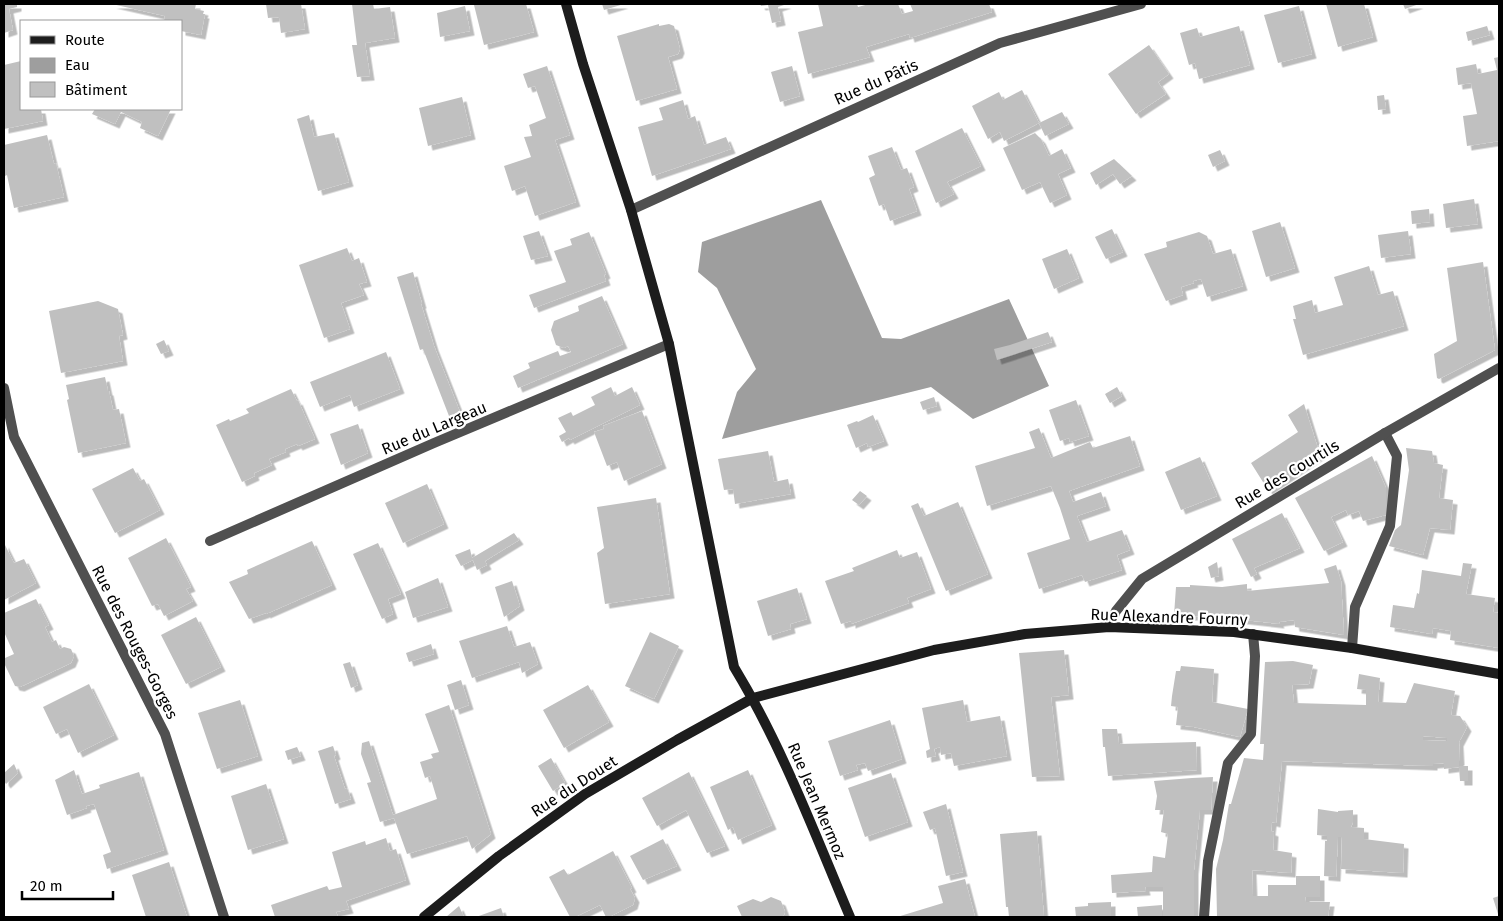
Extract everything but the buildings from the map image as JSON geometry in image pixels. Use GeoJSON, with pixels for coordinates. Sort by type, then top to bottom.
{"type":"FeatureCollection","features":[{"type":"Feature","properties":{"kind":"street"},"geometry":{"type":"LineString","coordinates":[[566,4],[583,64],[631,210],[669,344],[734,666],[753,698]]}},
{"type":"Feature","properties":{"kind":"street","name":"Rue du Pâtis"},"geometry":{"type":"LineString","coordinates":[[631,210],[1000,43],[1141,4]]}},
{"type":"Feature","properties":{"kind":"street","name":"Rue du Largeau"},"geometry":{"type":"LineString","coordinates":[[210,541],[434,443],[669,344]]}},
{"type":"Feature","properties":{"kind":"street","name":"Rue des Courtils"},"geometry":{"type":"LineString","coordinates":[[1109,627],[1116,611],[1142,579],[1385,433],[1499,368]]}},
{"type":"Feature","properties":{"kind":"street","name":"Rue des Rouges-Gorges"},"geometry":{"type":"LineString","coordinates":[[4,388],[14,438],[164,734],[224,917]]}},
{"type":"Feature","properties":{"kind":"street"},"geometry":{"type":"LineString","coordinates":[[1352,648],[1355,608],[1390,526],[1397,456],[1385,433]]}},
{"type":"Feature","properties":{"kind":"street","name":"Rue Alexandre Fourny"},"geometry":{"type":"LineString","coordinates":[[753,698],[934,650],[1025,634],[1109,627],[1253,634],[1352,648],[1499,674]]}},
{"type":"Feature","properties":{"kind":"street"},"geometry":{"type":"LineString","coordinates":[[1204,917],[1208,861],[1228,763],[1251,734],[1255,656],[1253,634]]}},
{"type":"Feature","properties":{"kind":"street","name":"Rue du Douet"},"geometry":{"type":"LineString","coordinates":[[424,917],[499,856],[585,794],[753,698]]}},
{"type":"Feature","properties":{"kind":"street","name":"Rue Jean Mermoz"},"geometry":{"type":"LineString","coordinates":[[753,698],[782,756],[850,917]]}},
{"type":"Feature","properties":{"kind":"water"},"geometry":{"type":"Polygon","coordinates":[[[821,200],[882,338],[901,339],[1009,299],[1049,386],[973,419],[931,387],[722,439],[737,392],[756,369],[717,288],[698,272],[702,242],[821,200]]]}}]}
